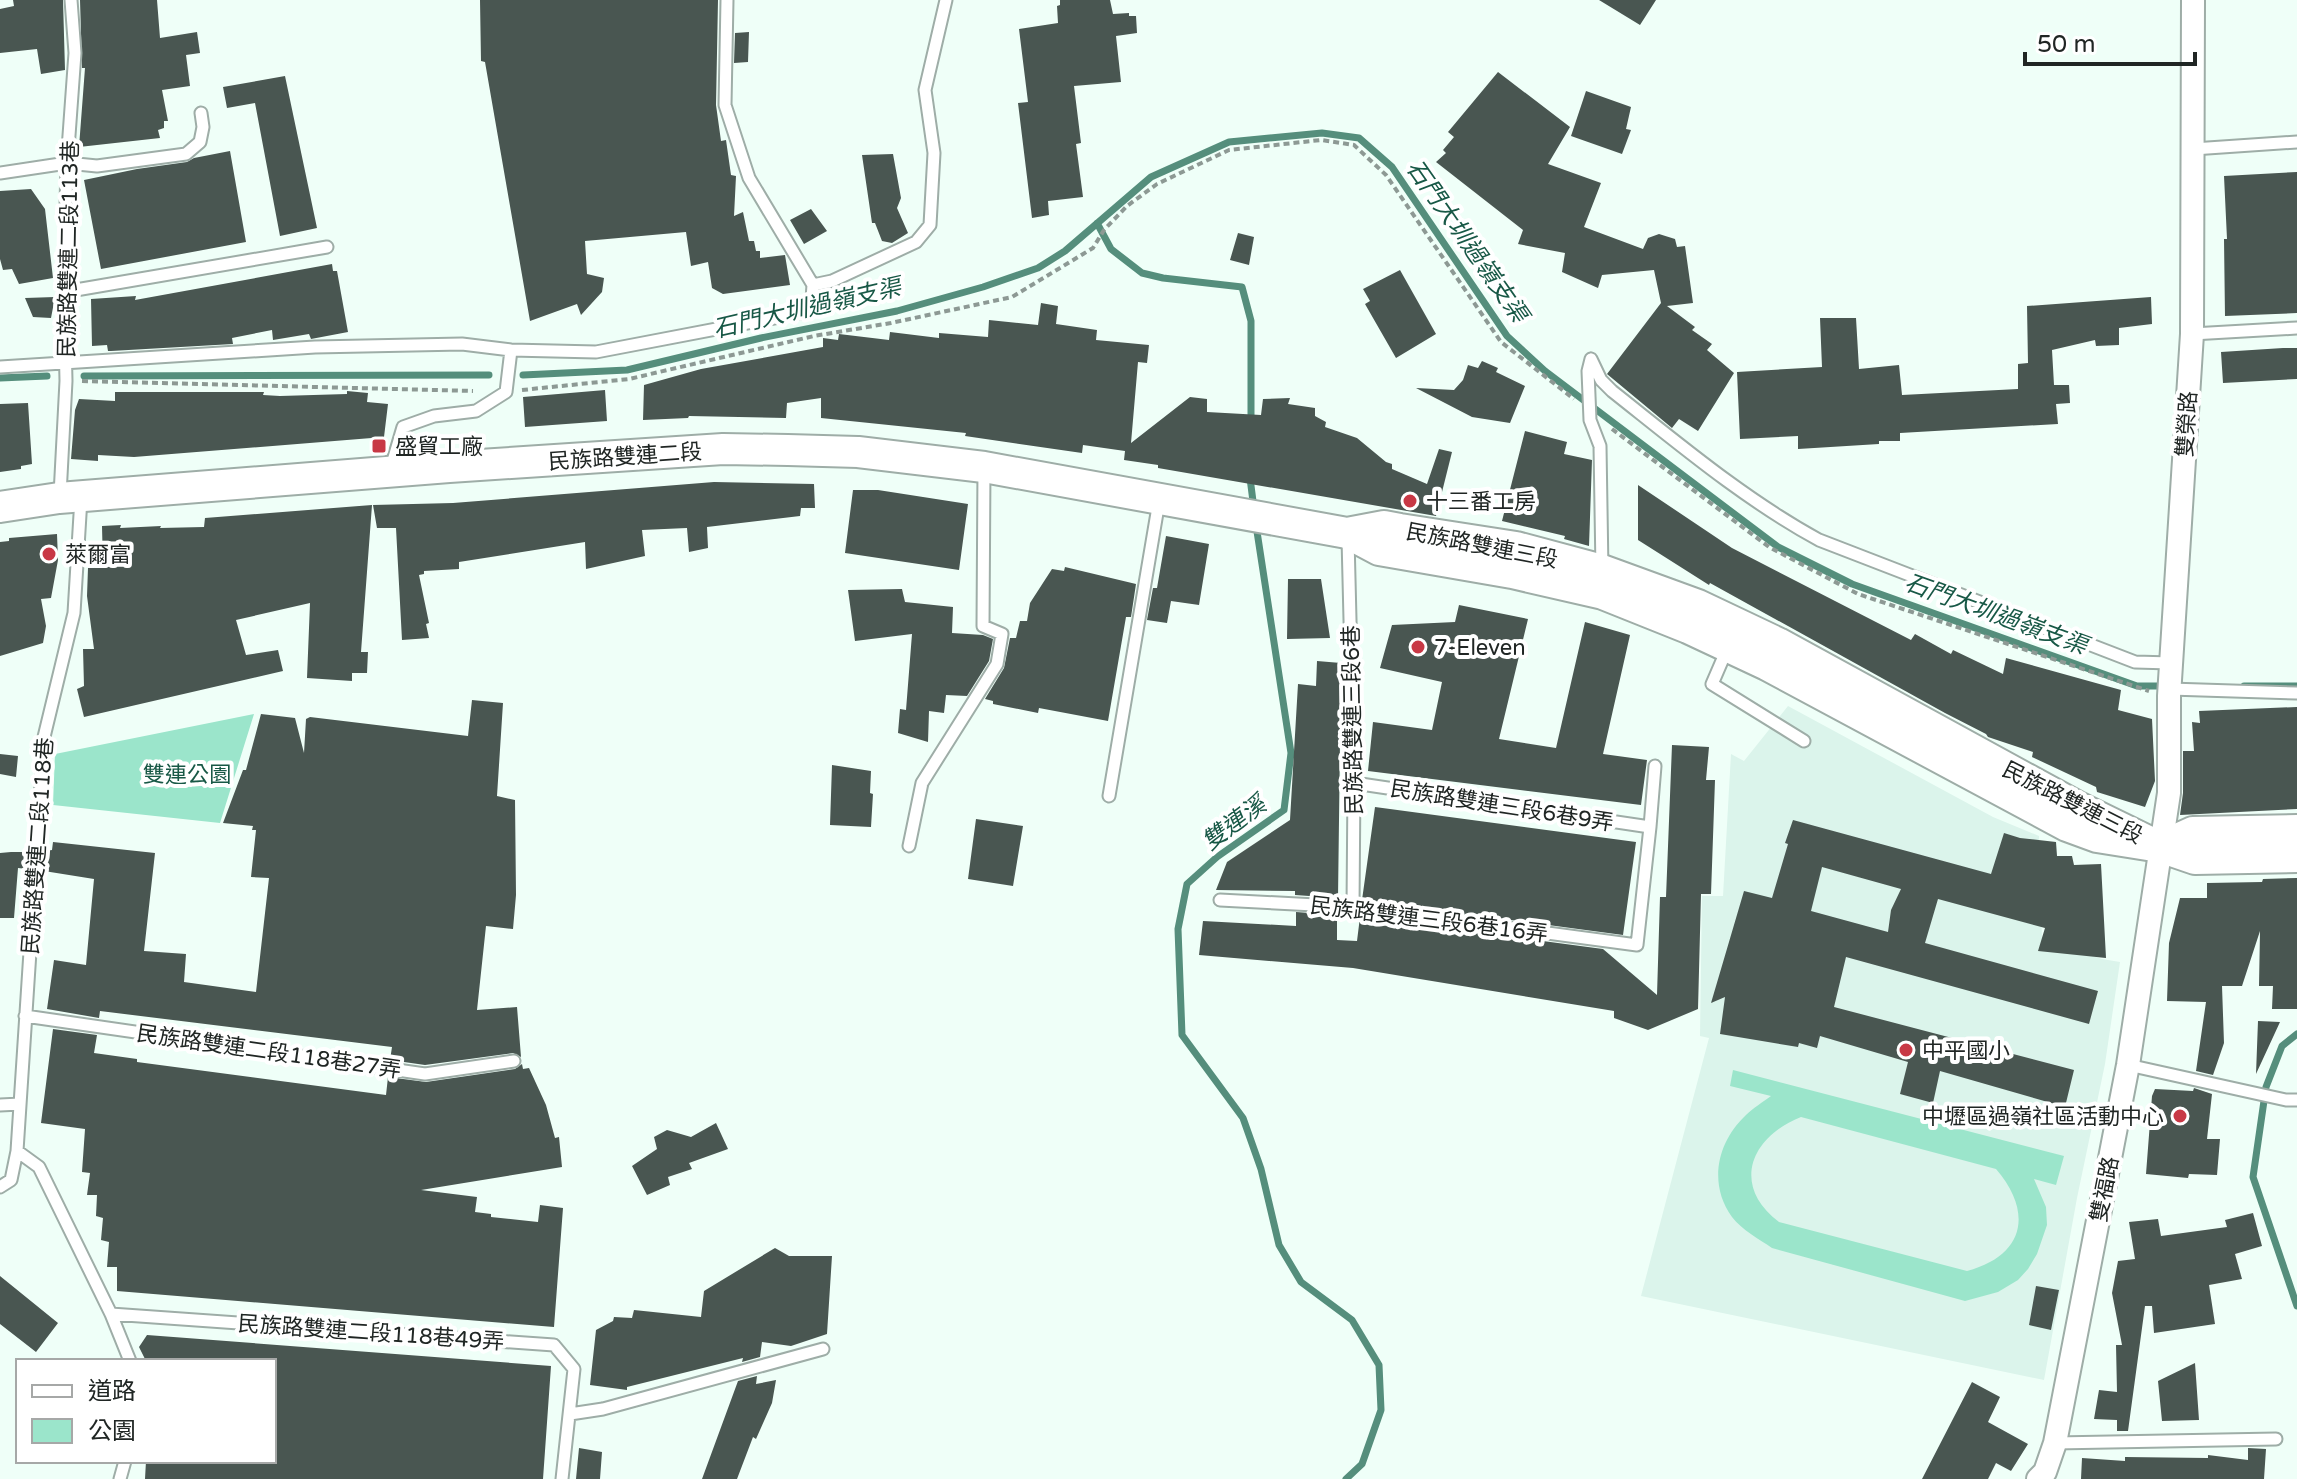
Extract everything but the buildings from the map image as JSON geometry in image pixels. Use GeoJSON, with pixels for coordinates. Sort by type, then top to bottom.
{"type":"FeatureCollection","features":[{"type":"Feature","properties":{"kind":"main road","name":"民族路雙連二段"},"geometry":{"type":"LineString","coordinates":[[0,507],[70,498],[390,471],[723,449],[858,452],[984,467],[1258,519]]}},
{"type":"Feature","properties":{"kind":"main road","name":"民族路雙連三段"},"geometry":{"type":"LineString","coordinates":[[1258,519],[1347,533],[1379,550],[1512,573],[1603,582],[1733,635],[2067,826],[2097,837],[2160,847],[2195,859],[2297,857]]}},
{"type":"Feature","properties":{"kind":"main road"},"geometry":{"type":"LineString","coordinates":[[2160,847],[2193,832],[2297,830]]}},
{"type":"Feature","properties":{"kind":"street","name":"雙榮路"},"geometry":{"type":"LineString","coordinates":[[2160,847],[2169,793],[2171,663],[2192,334],[2193,0]]}},
{"type":"Feature","properties":{"kind":"street","name":"雙福路"},"geometry":{"type":"LineString","coordinates":[[2038,1479],[2045,1472],[2055,1443],[2128,1065],[2160,847]]}},
{"type":"Feature","properties":{"kind":"lane","name":"民族路雙連二段113巷"},"geometry":{"type":"LineString","coordinates":[[70,498],[64,292],[67,163],[75,53],[71,0]]}},
{"type":"Feature","properties":{"kind":"lane"},"geometry":{"type":"LineString","coordinates":[[0,367],[315,347],[462,344],[511,350],[596,352],[811,311],[813,285],[749,178],[725,105],[727,0]]}},
{"type":"Feature","properties":{"kind":"lane"},"geometry":{"type":"LineString","coordinates":[[813,285],[832,281],[916,242],[930,225],[934,153],[925,90],[946,0]]}},
{"type":"Feature","properties":{"kind":"lane"},"geometry":{"type":"LineString","coordinates":[[0,173],[67,163],[97,166],[186,154],[200,142],[203,127],[201,113]]}},
{"type":"Feature","properties":{"kind":"lane"},"geometry":{"type":"LineString","coordinates":[[2193,149],[2297,142]]}},
{"type":"Feature","properties":{"kind":"lane"},"geometry":{"type":"LineString","coordinates":[[64,292],[327,247]]}},
{"type":"Feature","properties":{"kind":"lane"},"geometry":{"type":"LineString","coordinates":[[2192,334],[2297,328]]}},
{"type":"Feature","properties":{"kind":"lane"},"geometry":{"type":"LineString","coordinates":[[390,471],[403,427],[434,416],[476,411],[506,392],[511,350]]}},
{"type":"Feature","properties":{"kind":"lane"},"geometry":{"type":"LineString","coordinates":[[1603,582],[1600,446],[1590,412],[1588,371],[1591,359],[1601,380],[1612,391],[1776,516],[1819,540],[2135,662],[2171,663]]}},
{"type":"Feature","properties":{"kind":"lane"},"geometry":{"type":"LineString","coordinates":[[909,846],[922,783],[997,664],[1002,634],[983,626],[984,467]]}},
{"type":"Feature","properties":{"kind":"lane","name":"民族路雙連二段118巷"},"geometry":{"type":"LineString","coordinates":[[0,1187],[11,1180],[17,1151],[44,737],[74,613],[70,498]]}},
{"type":"Feature","properties":{"kind":"lane"},"geometry":{"type":"LineString","coordinates":[[1109,796],[1160,500]]}},
{"type":"Feature","properties":{"kind":"lane","name":"民族路雙連三段6巷"},"geometry":{"type":"LineString","coordinates":[[1347,533],[1354,783],[1353,907]]}},
{"type":"Feature","properties":{"kind":"lane"},"geometry":{"type":"LineString","coordinates":[[1733,635],[1712,684],[1804,741]]}},
{"type":"Feature","properties":{"kind":"lane"},"geometry":{"type":"LineString","coordinates":[[2170,689],[2297,693]]}},
{"type":"Feature","properties":{"kind":"lane"},"geometry":{"type":"LineString","coordinates":[[1650,827],[1655,766]]}},
{"type":"Feature","properties":{"kind":"lane","name":"民族路雙連三段6巷9弄"},"geometry":{"type":"LineString","coordinates":[[1354,783],[1650,827]]}},
{"type":"Feature","properties":{"kind":"lane","name":"民族路雙連三段6巷16弄"},"geometry":{"type":"LineString","coordinates":[[1220,900],[1353,907],[1637,945],[1650,827]]}},
{"type":"Feature","properties":{"kind":"lane","name":"民族路雙連二段118巷27弄"},"geometry":{"type":"LineString","coordinates":[[25,1016],[425,1074],[514,1061]]}},
{"type":"Feature","properties":{"kind":"lane"},"geometry":{"type":"LineString","coordinates":[[2128,1065],[2297,1100]]}},
{"type":"Feature","properties":{"kind":"lane"},"geometry":{"type":"LineString","coordinates":[[0,1105],[20,1104]]}},
{"type":"Feature","properties":{"kind":"lane"},"geometry":{"type":"LineString","coordinates":[[17,1151],[39,1167],[111,1314],[129,1359]]}},
{"type":"Feature","properties":{"kind":"lane","name":"民族路雙連二段118巷49弄"},"geometry":{"type":"LineString","coordinates":[[111,1314],[554,1345],[574,1369],[562,1479]]}},
{"type":"Feature","properties":{"kind":"lane"},"geometry":{"type":"LineString","coordinates":[[570,1414],[603,1409],[823,1349]]}},
{"type":"Feature","properties":{"kind":"lane"},"geometry":{"type":"LineString","coordinates":[[2055,1443],[2276,1439]]}},
{"type":"Feature","properties":{"kind":"path"},"geometry":{"type":"LineString","coordinates":[[1093,248],[1104,230],[1127,206],[1157,184],[1229,150],[1321,140],[1354,145],[1386,175],[1501,342],[1590,412]]}},
{"type":"Feature","properties":{"kind":"shaded area","name":"中平國小"},"geometry":{"type":"Polygon","coordinates":[[[1788,706],[1993,817],[2039,836],[2042,940],[2120,962],[2105,1064],[2044,1380],[1641,1296],[1709,1038],[1700,1036],[1702,896],[1723,896],[1731,754],[1744,761],[1788,706]]]}},
{"type":"Feature","properties":{"kind":"green space","name":"雙連公園"},"geometry":{"type":"Polygon","coordinates":[[[254,714],[220,823],[53,805],[55,754],[254,714]]]}},
{"type":"Feature","properties":{"kind":"green space"},"geometry":{"type":"Polygon","coordinates":[[[1733,1070],[2064,1156],[2056,1185],[2034,1179],[2046,1207],[2047,1225],[2037,1254],[2018,1280],[1998,1292],[1965,1301],[1772,1248],[1732,1217],[1720,1191],[1718,1177],[1722,1150],[1728,1138],[1746,1115],[1771,1096],[1730,1086],[1733,1070]],[[1801,1117],[1769,1137],[1759,1150],[1751,1178],[1764,1208],[1779,1222],[1967,1271],[2001,1255],[2017,1231],[2019,1217],[2016,1201],[1996,1169],[1801,1117]]]}},
{"type":"Feature","properties":{"kind":"waterway","name":"石門大圳過嶺支渠"},"geometry":{"type":"LineString","coordinates":[[523,375],[627,370],[761,338],[897,311],[983,287],[1038,268],[1065,251],[1151,177],[1229,142],[1322,133],[1359,138],[1392,167],[1507,336],[1545,371],[1778,547],[1852,584],[2137,686],[2167,686]]}},
{"type":"Feature","properties":{"kind":"waterway","name":"雙連溪"},"geometry":{"type":"LineString","coordinates":[[1097,223],[1111,249],[1142,273],[1242,287],[1251,321],[1251,421]]}},
{"type":"Feature","properties":{"kind":"waterway","name":"石門大圳過嶺支渠"},"geometry":{"type":"LineString","coordinates":[[84,376],[489,375]]}},
{"type":"Feature","properties":{"kind":"waterway","name":"石門大圳過嶺支渠"},"geometry":{"type":"LineString","coordinates":[[0,378],[47,376]]}},
{"type":"Feature","properties":{"kind":"waterway","name":"雙連溪"},"geometry":{"type":"LineString","coordinates":[[1250,478],[1254,509]]}},
{"type":"Feature","properties":{"kind":"waterway","name":"雙連溪"},"geometry":{"type":"LineString","coordinates":[[1256,525],[1291,753],[1284,810],[1217,857],[1187,884],[1178,929],[1182,1035],[1243,1118],[1261,1169],[1279,1245],[1301,1282],[1352,1320],[1379,1365],[1381,1410],[1362,1464],[1346,1479]]}},
{"type":"Feature","properties":{"kind":"waterway","name":"石門大圳過嶺支渠"},"geometry":{"type":"LineString","coordinates":[[2244,686],[2297,686]]}},
{"type":"Feature","properties":{"kind":"waterway"},"geometry":{"type":"LineString","coordinates":[[2297,1034],[2282,1046],[2266,1087],[2253,1177],[2297,1306]]}},
{"type":"Feature","properties":{"kind":"place","name":"盛貿工廠"},"geometry":{"type":"Point","coordinates":[379,446]}},
{"type":"Feature","properties":{"kind":"place","name":"十三番工房"},"geometry":{"type":"Point","coordinates":[1410,501]}},
{"type":"Feature","properties":{"kind":"place","name":"萊爾富"},"geometry":{"type":"Point","coordinates":[49,554]}},
{"type":"Feature","properties":{"kind":"place","name":"7-Eleven"},"geometry":{"type":"Point","coordinates":[1418,647]}},
{"type":"Feature","properties":{"kind":"place","name":"中平國小"},"geometry":{"type":"Point","coordinates":[1906,1050]}},
{"type":"Feature","properties":{"kind":"place","name":"中壢區過嶺社區活動中心"},"geometry":{"type":"Point","coordinates":[2180,1116]}}]}
